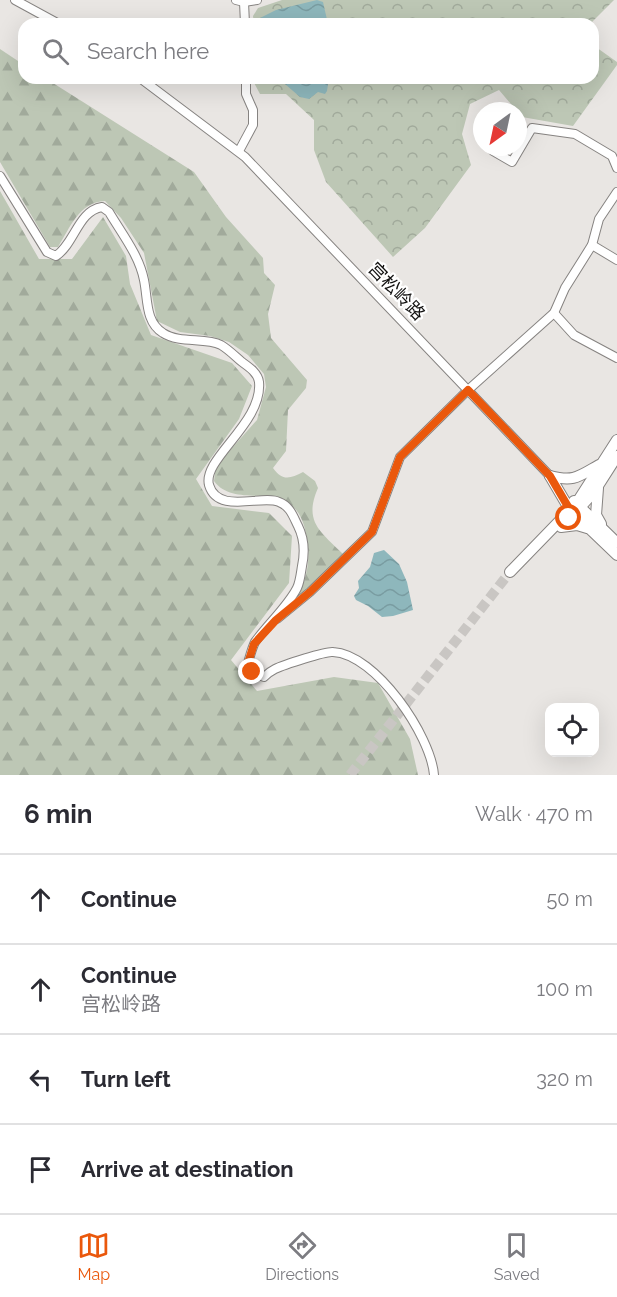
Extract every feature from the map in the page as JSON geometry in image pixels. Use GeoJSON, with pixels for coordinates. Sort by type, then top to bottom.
{"type":"FeatureCollection","features":[{"type":"Feature","properties":{"kind":"main road"},"geometry":{"type":"LineString","coordinates":[[617,440],[575,509],[561,527],[514,573],[575,509],[598,486],[617,456]]}},
{"type":"Feature","properties":{"kind":"main road"},"geometry":{"type":"LineString","coordinates":[[550,476],[568,480],[581,476],[602,463]]}},
{"type":"Feature","properties":{"kind":"main road","name":"宫松岭路"},"geometry":{"type":"LineString","coordinates":[[550,476],[575,509],[617,543]]}},
{"type":"Feature","properties":{"kind":"main road"},"geometry":{"type":"LineString","coordinates":[[598,486],[596,515],[606,532]]}},
{"type":"Feature","properties":{"kind":"main road"},"geometry":{"type":"LineString","coordinates":[[575,509],[617,555]]}},
{"type":"Feature","properties":{"kind":"main road"},"geometry":{"type":"LineString","coordinates":[[561,527],[577,525],[591,529]]}},
{"type":"Feature","properties":{"kind":"street"},"geometry":{"type":"LineString","coordinates":[[15,0],[48,18]]}},
{"type":"Feature","properties":{"kind":"street"},"geometry":{"type":"LineString","coordinates":[[244,18],[240,1],[257,0]]}},
{"type":"Feature","properties":{"kind":"street","name":"宫松岭路"},"geometry":{"type":"LineString","coordinates":[[148,84],[239,151],[550,476]]}},
{"type":"Feature","properties":{"kind":"street"},"geometry":{"type":"LineString","coordinates":[[239,151],[252,125],[253,110],[246,94],[246,84]]}},
{"type":"Feature","properties":{"kind":"street"},"geometry":{"type":"LineString","coordinates":[[527,136],[532,128],[575,134],[612,156],[617,168]]}},
{"type":"Feature","properties":{"kind":"street"},"geometry":{"type":"LineString","coordinates":[[502,156],[512,162],[516,156]]}},
{"type":"Feature","properties":{"kind":"street"},"geometry":{"type":"LineString","coordinates":[[0,176],[47,252],[56,255],[63,250],[88,213],[102,207],[109,212],[137,258],[144,279],[152,323],[164,334],[176,338],[220,344],[253,370],[259,379],[259,389],[252,413],[213,467],[208,479],[211,491],[218,497],[238,503],[278,501],[291,510],[303,536],[303,564],[297,588],[254,644],[248,663],[252,672],[264,677],[276,668],[332,652],[354,658],[373,671],[394,692],[422,738],[434,766],[434,775]]}},
{"type":"Feature","properties":{"kind":"street"},"geometry":{"type":"LineString","coordinates":[[254,644],[276,620],[310,592],[372,532],[400,457],[468,390],[554,313],[565,288],[592,245],[599,219],[617,192]]}},
{"type":"Feature","properties":{"kind":"street"},"geometry":{"type":"LineString","coordinates":[[592,245],[617,260]]}},
{"type":"Feature","properties":{"kind":"street"},"geometry":{"type":"LineString","coordinates":[[554,313],[574,334],[617,358]]}},
{"type":"Feature","properties":{"kind":"green space"},"geometry":{"type":"Polygon","coordinates":[[[282,0],[614,0],[596,18],[253,18],[258,8],[282,0]]]}},
{"type":"Feature","properties":{"kind":"green space"},"geometry":{"type":"Polygon","coordinates":[[[0,49],[18,61],[18,84],[55,84],[194,172],[226,217],[263,258],[264,273],[275,285],[268,314],[271,338],[307,380],[306,388],[288,410],[286,451],[273,468],[286,478],[303,472],[315,481],[318,488],[312,510],[317,526],[343,554],[292,605],[301,589],[308,566],[307,539],[301,518],[292,505],[280,499],[237,494],[224,490],[214,481],[216,466],[257,420],[266,387],[264,374],[248,355],[229,342],[210,336],[180,332],[157,321],[144,253],[121,218],[105,201],[96,202],[82,211],[71,224],[58,247],[50,247],[0,162],[0,49]]]}},
{"type":"Feature","properties":{"kind":"green space"},"geometry":{"type":"Polygon","coordinates":[[[599,49],[617,62],[573,126],[527,118],[527,102],[509,102],[499,90],[470,104],[462,134],[471,165],[425,228],[393,257],[326,182],[314,150],[314,120],[286,94],[260,94],[255,84],[599,84],[599,49]]]}},
{"type":"Feature","properties":{"kind":"green space"},"geometry":{"type":"Polygon","coordinates":[[[0,191],[39,259],[72,259],[103,217],[126,256],[130,284],[151,335],[232,363],[252,386],[239,419],[196,479],[212,506],[269,513],[292,536],[289,583],[231,660],[257,691],[334,677],[378,683],[410,739],[418,775],[0,775],[0,191]]]}},
{"type":"Feature","properties":{"kind":"water"},"geometry":{"type":"Polygon","coordinates":[[[317,0],[323,2],[327,18],[260,18],[276,10],[317,0]]]}},
{"type":"Feature","properties":{"kind":"water"},"geometry":{"type":"Polygon","coordinates":[[[285,84],[328,84],[325,94],[318,92],[309,99],[300,97],[285,84]]]}},
{"type":"Feature","properties":{"kind":"water"},"geometry":{"type":"Polygon","coordinates":[[[384,550],[399,564],[407,582],[413,610],[382,617],[356,600],[354,596],[359,588],[358,581],[370,567],[374,553],[384,550]]]}},
{"type":"Feature","properties":{"kind":"tunnel"},"geometry":{"type":"LineString","coordinates":[[350,775],[510,572]]}},
{"type":"Feature","properties":{"kind":"route"},"geometry":{"type":"LineString","coordinates":[[252,672],[248,663],[254,644],[276,620],[310,592],[372,532],[400,457],[468,390],[550,476],[574,514],[569,518]]}}]}
